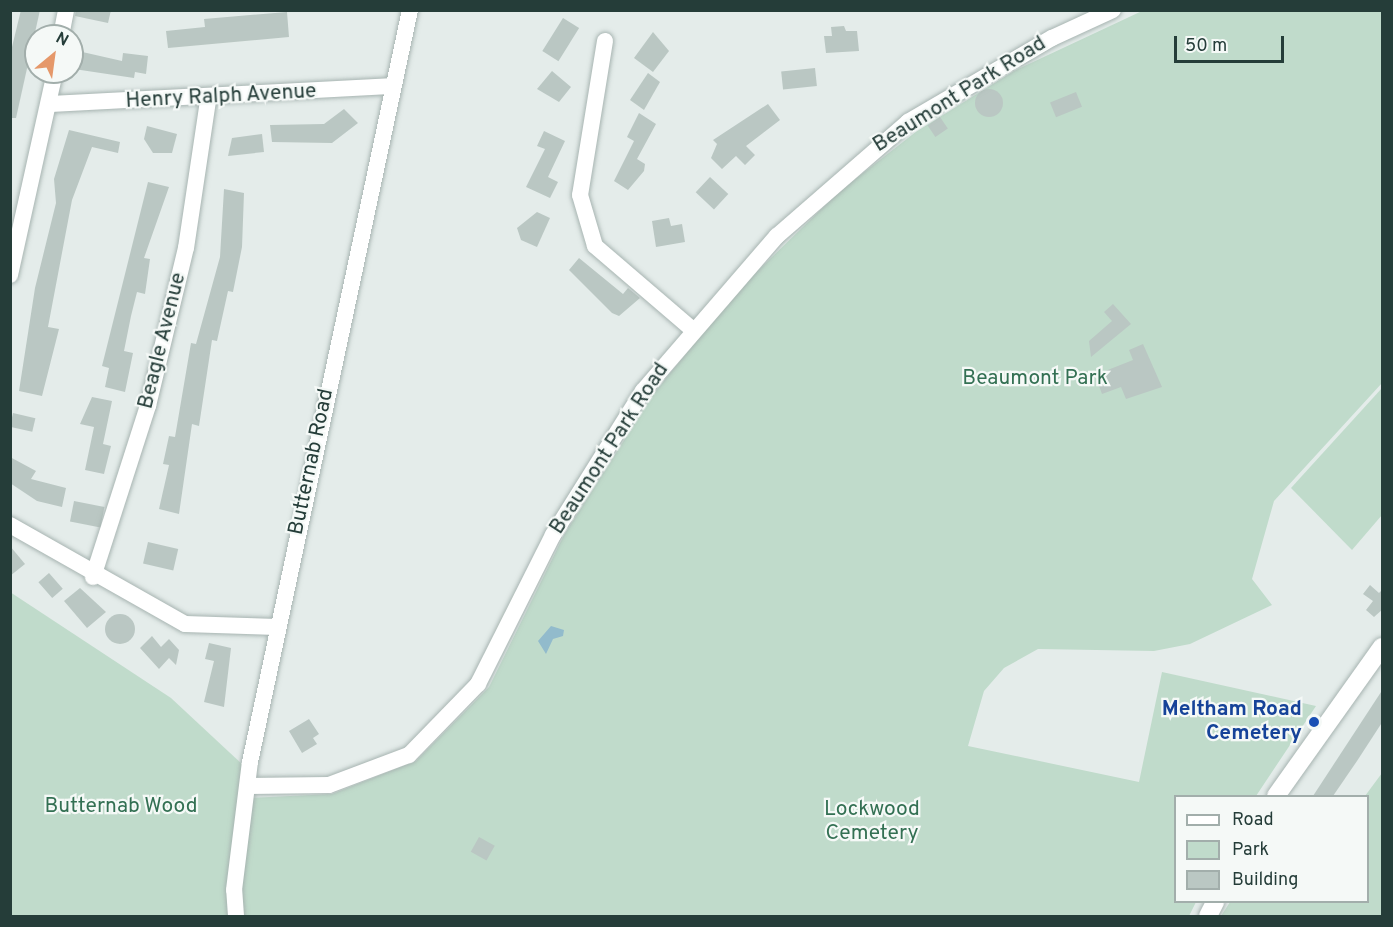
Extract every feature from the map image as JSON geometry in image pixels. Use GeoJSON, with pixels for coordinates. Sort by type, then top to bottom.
{"type":"FeatureCollection","features":[{"type":"Feature","properties":{"kind":"main road"},"geometry":{"type":"LineString","coordinates":[[1277,795],[1383,647]]}},
{"type":"Feature","properties":{"kind":"street","name":"Butternab Road"},"geometry":{"type":"LineString","coordinates":[[236,916],[234,890],[248,786],[277,627],[410,10]]}},
{"type":"Feature","properties":{"kind":"street","name":"Beaumont Park Road"},"geometry":{"type":"LineString","coordinates":[[248,786],[329,785],[409,754],[478,684],[553,535],[643,391],[692,329],[777,236],[869,150],[1001,66],[1113,10]]}},
{"type":"Feature","properties":{"kind":"street"},"geometry":{"type":"LineString","coordinates":[[605,41],[580,195],[595,246],[692,329]]}},
{"type":"Feature","properties":{"kind":"street"},"geometry":{"type":"LineString","coordinates":[[10,275],[53,84]]}},
{"type":"Feature","properties":{"kind":"street","name":"Henry Ralph Avenue"},"geometry":{"type":"LineString","coordinates":[[49,104],[208,100],[392,86]]}},
{"type":"Feature","properties":{"kind":"street","name":"Beagle Avenue"},"geometry":{"type":"LineString","coordinates":[[93,577],[164,338],[186,248],[208,100]]}},
{"type":"Feature","properties":{"kind":"street"},"geometry":{"type":"LineString","coordinates":[[10,525],[93,577],[185,624],[277,627]]}},
{"type":"Feature","properties":{"kind":"green space","name":"Beaumont Park"},"geometry":{"type":"Polygon","coordinates":[[[1142,11],[1382,11],[1382,383],[1274,501],[1252,579],[1272,605],[1190,644],[1154,651],[1038,649],[1004,668],[984,691],[968,746],[1139,782],[1162,672],[1316,706],[1257,795],[1174,795],[1174,903],[1196,903],[1189,916],[242,916],[239,887],[251,798],[332,794],[416,761],[489,687],[564,535],[654,393],[737,291],[840,191],[917,131],[1014,71],[1142,11]]]}},
{"type":"Feature","properties":{"kind":"green space"},"geometry":{"type":"Polygon","coordinates":[[[1382,388],[1382,515],[1352,550],[1291,488],[1382,388]]]}},
{"type":"Feature","properties":{"kind":"green space","name":"Butternab Wood"},"geometry":{"type":"Polygon","coordinates":[[[10,592],[171,698],[243,765],[229,916],[11,916],[10,592]]]}},
{"type":"Feature","properties":{"kind":"green space"},"geometry":{"type":"Polygon","coordinates":[[[1382,773],[1382,916],[1221,916],[1229,903],[1369,903],[1369,795],[1366,795],[1382,773]]]}},
{"type":"Feature","properties":{"kind":"water"},"geometry":{"type":"Polygon","coordinates":[[[551,626],[564,630],[563,636],[553,639],[546,654],[538,641],[551,626]]]}},
{"type":"Feature","properties":{"kind":"building"},"geometry":{"type":"Polygon","coordinates":[[[21,10],[40,10],[37,24],[24,24],[24,82],[16,118],[10,118],[11,51],[21,10]]]}},
{"type":"Feature","properties":{"kind":"building"},"geometry":{"type":"Polygon","coordinates":[[[76,10],[111,10],[108,23],[75,16],[76,10]]]}},
{"type":"Feature","properties":{"kind":"building"},"geometry":{"type":"Polygon","coordinates":[[[287,12],[289,37],[168,48],[166,31],[205,27],[204,19],[287,12]]]}},
{"type":"Feature","properties":{"kind":"building"},"geometry":{"type":"Polygon","coordinates":[[[563,18],[579,28],[558,61],[542,51],[563,18]]]}},
{"type":"Feature","properties":{"kind":"building"},"geometry":{"type":"Polygon","coordinates":[[[844,26],[846,31],[857,31],[859,51],[826,53],[824,36],[832,36],[831,27],[844,26]]]}},
{"type":"Feature","properties":{"kind":"building"},"geometry":{"type":"Polygon","coordinates":[[[653,32],[669,51],[653,72],[634,58],[653,32]]]}},
{"type":"Feature","properties":{"kind":"building"},"geometry":{"type":"Polygon","coordinates":[[[84,52],[122,61],[123,53],[148,56],[146,74],[135,72],[134,78],[84,70],[84,52]]]}},
{"type":"Feature","properties":{"kind":"building"},"geometry":{"type":"Polygon","coordinates":[[[815,68],[817,86],[783,89],[781,72],[815,68]]]}},
{"type":"Feature","properties":{"kind":"building"},"geometry":{"type":"Polygon","coordinates":[[[552,71],[571,87],[559,102],[537,89],[552,71]]]}},
{"type":"Feature","properties":{"kind":"building"},"geometry":{"type":"Polygon","coordinates":[[[648,73],[660,82],[644,110],[630,100],[648,73]]]}},
{"type":"Feature","properties":{"kind":"building"},"geometry":{"type":"Polygon","coordinates":[[[989,89],[999,93],[1003,103],[999,113],[989,117],[979,113],[975,103],[979,93],[989,89]]]}},
{"type":"Feature","properties":{"kind":"building"},"geometry":{"type":"Polygon","coordinates":[[[1076,92],[1082,107],[1056,117],[1050,102],[1076,92]]]}},
{"type":"Feature","properties":{"kind":"building"},"geometry":{"type":"Polygon","coordinates":[[[768,104],[780,120],[746,146],[755,155],[745,165],[736,156],[722,169],[711,158],[717,144],[713,140],[768,104]]]}},
{"type":"Feature","properties":{"kind":"building"},"geometry":{"type":"Polygon","coordinates":[[[344,109],[358,123],[332,143],[272,142],[270,125],[324,124],[344,109]]]}},
{"type":"Feature","properties":{"kind":"building"},"geometry":{"type":"Polygon","coordinates":[[[639,113],[656,124],[637,159],[645,164],[644,171],[628,190],[614,181],[634,141],[627,137],[639,113]]]}},
{"type":"Feature","properties":{"kind":"building"},"geometry":{"type":"Polygon","coordinates":[[[940,117],[948,129],[935,137],[928,125],[940,117]]]}},
{"type":"Feature","properties":{"kind":"building"},"geometry":{"type":"Polygon","coordinates":[[[147,126],[177,134],[172,153],[153,153],[144,139],[147,126]]]}},
{"type":"Feature","properties":{"kind":"building"},"geometry":{"type":"Polygon","coordinates":[[[69,130],[120,142],[118,153],[92,147],[72,200],[48,327],[59,329],[42,396],[19,391],[35,288],[56,203],[54,179],[69,130]]]}},
{"type":"Feature","properties":{"kind":"building"},"geometry":{"type":"Polygon","coordinates":[[[544,131],[565,141],[548,177],[558,182],[550,198],[526,187],[545,149],[537,146],[544,131]]]}},
{"type":"Feature","properties":{"kind":"building"},"geometry":{"type":"Polygon","coordinates":[[[262,134],[264,152],[228,156],[232,138],[262,134]]]}},
{"type":"Feature","properties":{"kind":"building"},"geometry":{"type":"Polygon","coordinates":[[[710,177],[728,194],[714,209],[696,192],[710,177]]]}},
{"type":"Feature","properties":{"kind":"building"},"geometry":{"type":"Polygon","coordinates":[[[148,182],[169,187],[144,258],[150,259],[145,294],[137,292],[131,316],[124,351],[133,353],[125,392],[105,387],[109,368],[102,366],[148,182]]]}},
{"type":"Feature","properties":{"kind":"building"},"geometry":{"type":"Polygon","coordinates":[[[224,189],[244,193],[242,247],[233,292],[228,291],[217,341],[212,340],[199,426],[192,424],[179,514],[159,509],[169,465],[163,464],[169,436],[175,437],[191,343],[196,344],[220,257],[224,189]]]}},
{"type":"Feature","properties":{"kind":"building"},"geometry":{"type":"Polygon","coordinates":[[[537,212],[550,218],[537,247],[521,240],[517,228],[537,212]]]}},
{"type":"Feature","properties":{"kind":"building"},"geometry":{"type":"Polygon","coordinates":[[[669,218],[671,226],[682,224],[685,242],[656,247],[652,221],[669,218]]]}},
{"type":"Feature","properties":{"kind":"building"},"geometry":{"type":"Polygon","coordinates":[[[579,258],[623,294],[628,288],[640,298],[619,316],[612,313],[569,270],[579,258]]]}},
{"type":"Feature","properties":{"kind":"building"},"geometry":{"type":"Polygon","coordinates":[[[1113,304],[1131,324],[1091,357],[1089,341],[1112,321],[1104,312],[1113,304]]]}},
{"type":"Feature","properties":{"kind":"building"},"geometry":{"type":"Polygon","coordinates":[[[1143,344],[1162,387],[1126,399],[1121,387],[1102,394],[1095,375],[1133,360],[1129,350],[1143,344]]]}},
{"type":"Feature","properties":{"kind":"building"},"geometry":{"type":"Polygon","coordinates":[[[92,397],[112,401],[103,444],[111,446],[104,474],[85,470],[94,427],[80,424],[92,397]]]}},
{"type":"Feature","properties":{"kind":"building"},"geometry":{"type":"Polygon","coordinates":[[[13,413],[35,418],[32,432],[10,427],[13,413]]]}},
{"type":"Feature","properties":{"kind":"building"},"geometry":{"type":"Polygon","coordinates":[[[10,457],[36,471],[31,479],[66,488],[62,507],[37,501],[10,483],[10,457]]]}},
{"type":"Feature","properties":{"kind":"building"},"geometry":{"type":"Polygon","coordinates":[[[74,501],[104,507],[100,528],[70,522],[74,501]]]}},
{"type":"Feature","properties":{"kind":"building"},"geometry":{"type":"Polygon","coordinates":[[[148,542],[178,549],[173,570],[143,563],[148,542]]]}},
{"type":"Feature","properties":{"kind":"building"},"geometry":{"type":"Polygon","coordinates":[[[10,546],[25,564],[10,576],[10,546]]]}},
{"type":"Feature","properties":{"kind":"building"},"geometry":{"type":"Polygon","coordinates":[[[49,573],[63,589],[52,598],[38,582],[49,573]]]}},
{"type":"Feature","properties":{"kind":"building"},"geometry":{"type":"Polygon","coordinates":[[[1370,585],[1379,593],[1383,589],[1383,609],[1374,617],[1366,610],[1373,601],[1363,594],[1370,585]]]}},
{"type":"Feature","properties":{"kind":"building"},"geometry":{"type":"Polygon","coordinates":[[[80,588],[106,612],[87,628],[64,601],[80,588]]]}},
{"type":"Feature","properties":{"kind":"building"},"geometry":{"type":"Polygon","coordinates":[[[120,614],[130,619],[135,629],[130,639],[120,644],[110,639],[105,629],[110,619],[120,614]]]}},
{"type":"Feature","properties":{"kind":"building"},"geometry":{"type":"Polygon","coordinates":[[[152,636],[161,647],[169,639],[179,650],[176,665],[169,658],[159,669],[140,648],[152,636]]]}},
{"type":"Feature","properties":{"kind":"building"},"geometry":{"type":"Polygon","coordinates":[[[209,643],[231,648],[224,707],[204,702],[214,661],[205,659],[209,643]]]}},
{"type":"Feature","properties":{"kind":"building"},"geometry":{"type":"Polygon","coordinates":[[[1383,689],[1383,721],[1357,761],[1334,795],[1314,795],[1383,689]]]}},
{"type":"Feature","properties":{"kind":"building"},"geometry":{"type":"Polygon","coordinates":[[[309,719],[319,734],[313,738],[317,744],[302,753],[289,731],[309,719]]]}},
{"type":"Feature","properties":{"kind":"building"},"geometry":{"type":"Polygon","coordinates":[[[479,837],[495,846],[487,861],[471,852],[479,837]]]}},
{"type":"Feature","properties":{"kind":"place","name":"Meltham Road Cemetery"},"geometry":{"type":"Point","coordinates":[1314,722]}},
{"type":"Feature","properties":{"kind":"park label","name":"Lockwood Cemetery"},"geometry":{"type":"Point","coordinates":[872,822]}}]}
